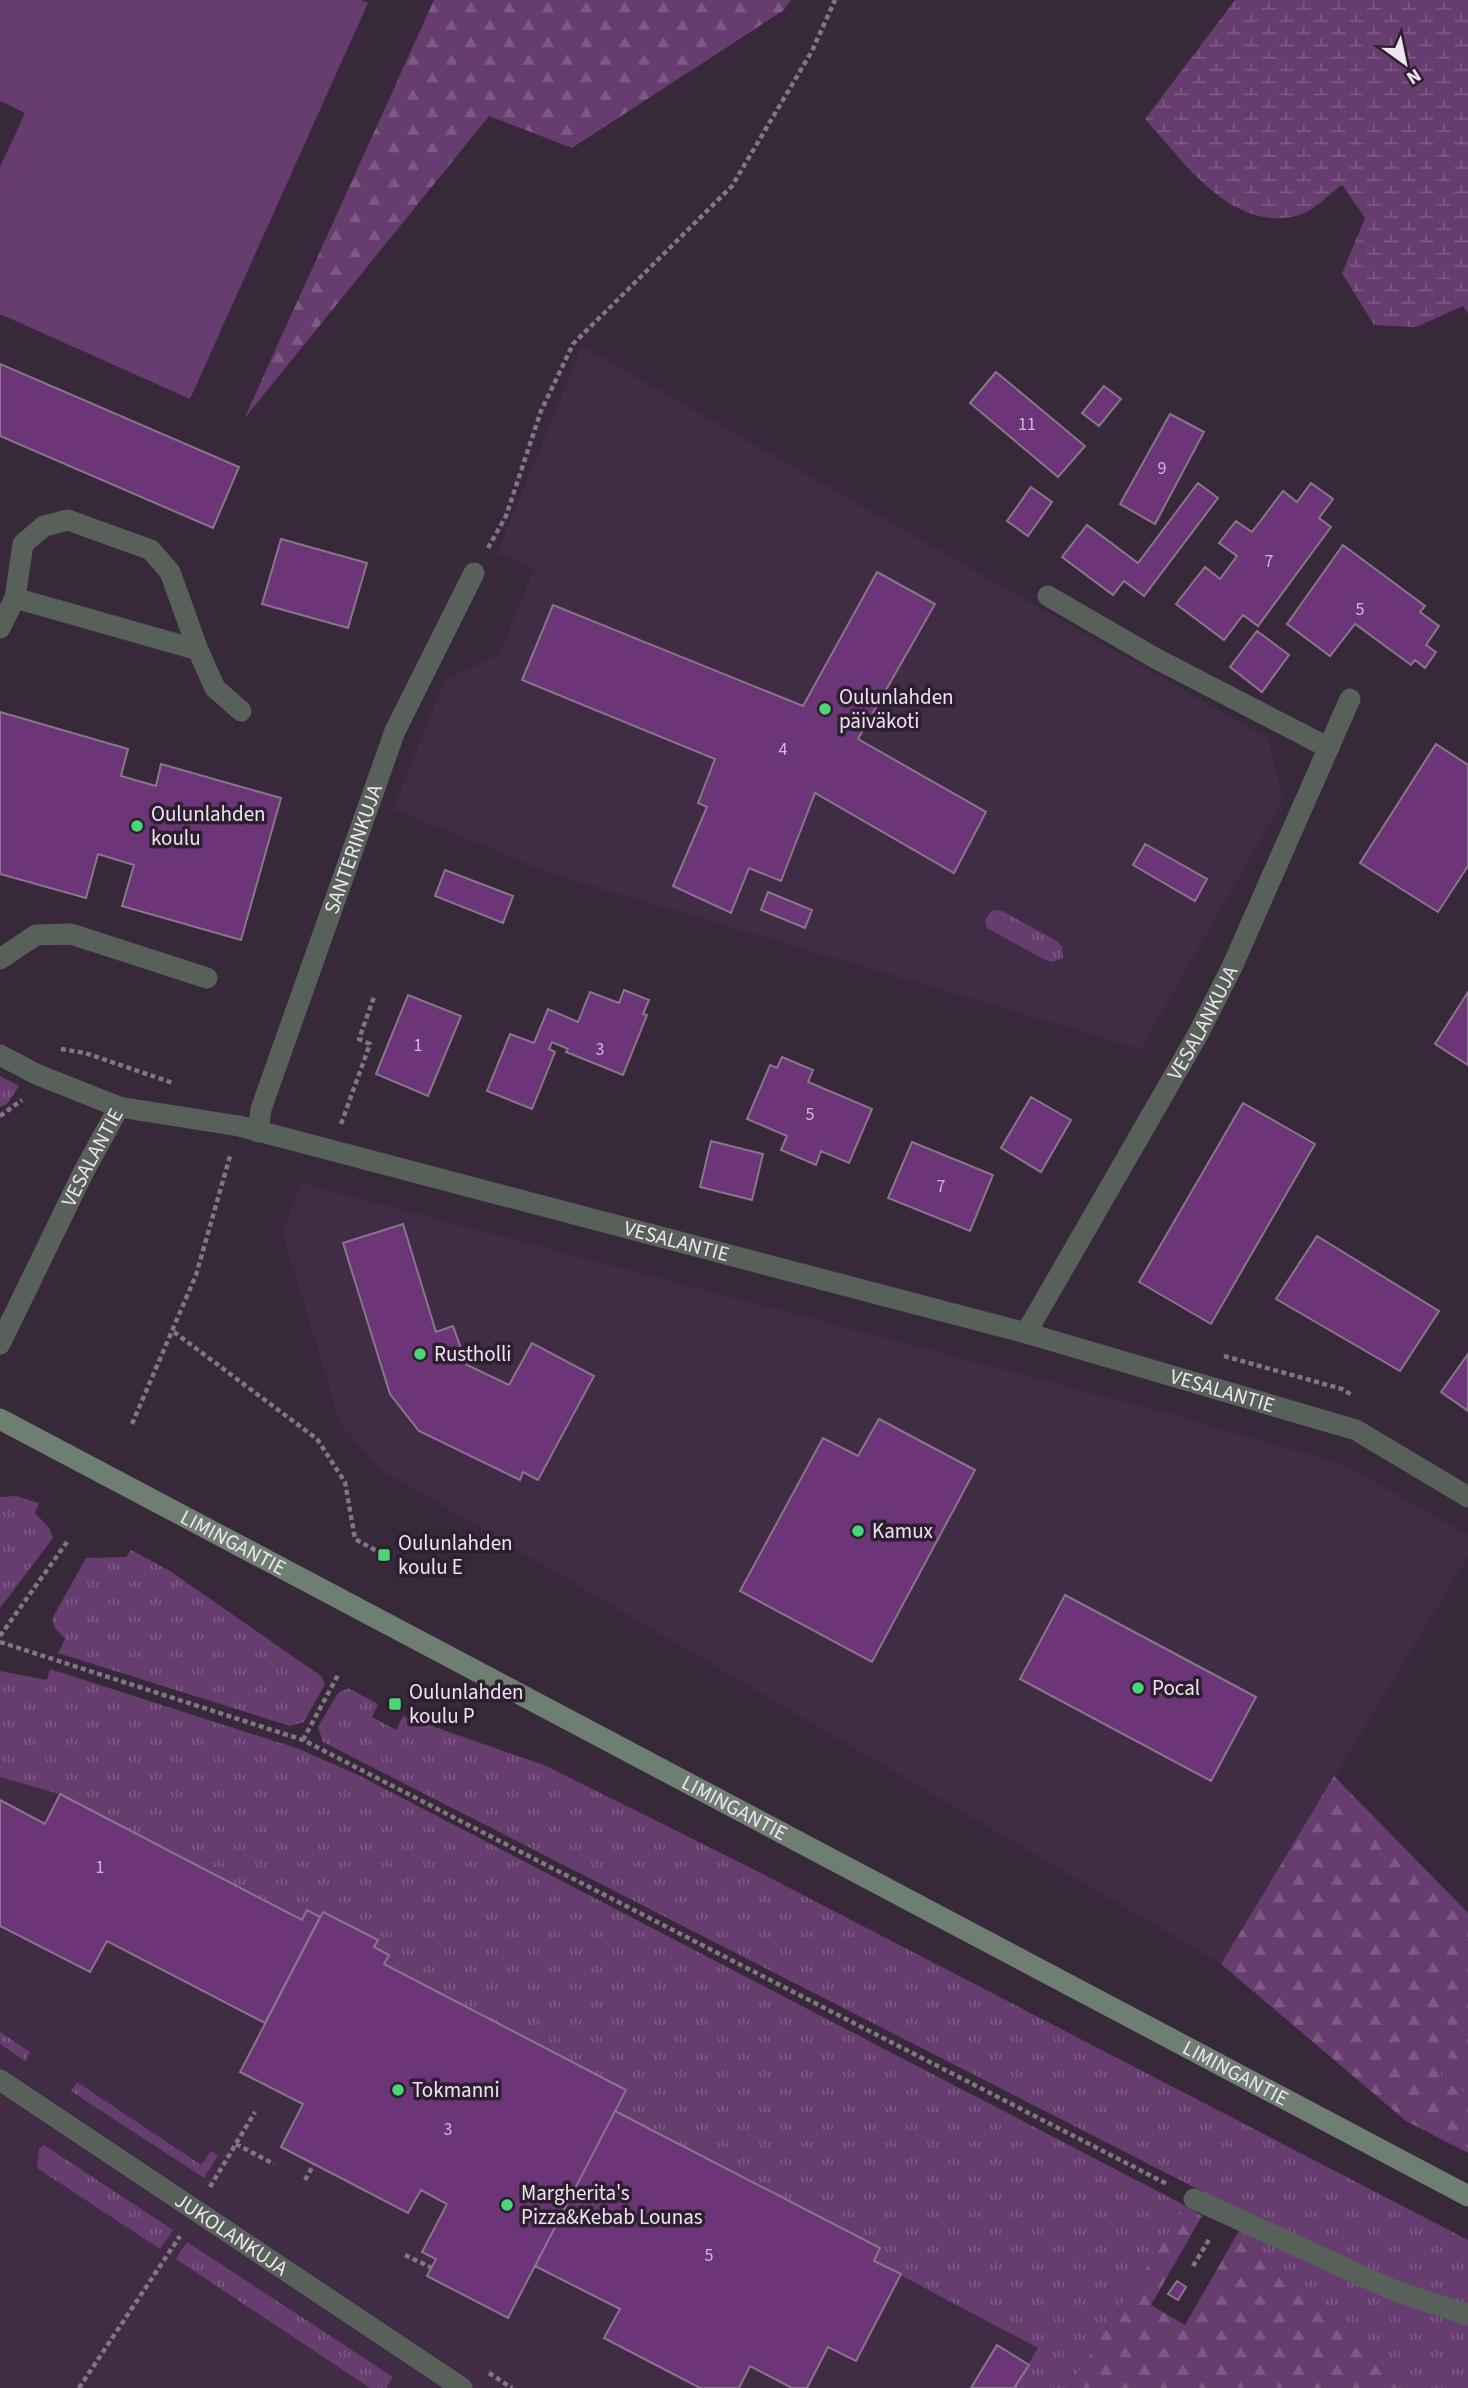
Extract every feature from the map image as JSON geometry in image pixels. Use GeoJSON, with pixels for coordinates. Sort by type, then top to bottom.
{"type":"FeatureCollection","features":[{"type":"Feature","properties":{"kind":"main road","name":"LIMINGANTIE"},"geometry":{"type":"LineString","coordinates":[[0,1419],[1468,2196]]}},
{"type":"Feature","properties":{"kind":"street"},"geometry":{"type":"LineString","coordinates":[[0,628],[15,598],[23,544],[44,526],[68,520],[151,550],[170,572],[198,650],[215,688],[241,711]]}},
{"type":"Feature","properties":{"kind":"street","name":"SANTERINKUJA"},"geometry":{"type":"LineString","coordinates":[[248,1129],[261,1109],[395,731],[474,573]]}},
{"type":"Feature","properties":{"kind":"street"},"geometry":{"type":"LineString","coordinates":[[1048,596],[1155,659],[1329,748]]}},
{"type":"Feature","properties":{"kind":"street"},"geometry":{"type":"LineString","coordinates":[[15,598],[198,650]]}},
{"type":"Feature","properties":{"kind":"street","name":"VESALANKUJA"},"geometry":{"type":"LineString","coordinates":[[1026,1333],[1197,1036],[1232,967],[1350,699]]}},
{"type":"Feature","properties":{"kind":"street"},"geometry":{"type":"LineString","coordinates":[[0,959],[36,935],[71,934],[207,978]]}},
{"type":"Feature","properties":{"kind":"street"},"geometry":{"type":"LineString","coordinates":[[0,1055],[36,1074],[119,1107]]}},
{"type":"Feature","properties":{"kind":"street","name":"VESALANTIE"},"geometry":{"type":"LineString","coordinates":[[0,1344],[83,1173],[119,1107],[248,1129],[1026,1333],[1356,1430],[1468,1497]]}},
{"type":"Feature","properties":{"kind":"street","name":"JUKOLANKUJA"},"geometry":{"type":"LineString","coordinates":[[0,2080],[462,2388]]}},
{"type":"Feature","properties":{"kind":"street"},"geometry":{"type":"LineString","coordinates":[[1194,2199],[1393,2290],[1468,2315]]}},
{"type":"Feature","properties":{"kind":"path"},"geometry":{"type":"LineString","coordinates":[[474,573],[506,516],[541,411],[573,344],[732,186],[812,51],[835,0]]}},
{"type":"Feature","properties":{"kind":"path"},"geometry":{"type":"LineString","coordinates":[[338,1132],[370,1044],[359,1039],[374,998]]}},
{"type":"Feature","properties":{"kind":"path"},"geometry":{"type":"LineString","coordinates":[[132,1424],[196,1275],[248,1129]]}},
{"type":"Feature","properties":{"kind":"path"},"geometry":{"type":"LineString","coordinates":[[173,1331],[317,1439],[345,1482],[355,1539],[384,1555]]}},
{"type":"Feature","properties":{"kind":"path"},"geometry":{"type":"LineString","coordinates":[[0,1636],[67,1542]]}},
{"type":"Feature","properties":{"kind":"path"},"geometry":{"type":"LineString","coordinates":[[0,1642],[303,1740],[1194,2199]]}},
{"type":"Feature","properties":{"kind":"path"},"geometry":{"type":"LineString","coordinates":[[303,1740],[338,1675]]}},
{"type":"Feature","properties":{"kind":"path"},"geometry":{"type":"LineString","coordinates":[[79,2388],[197,2209],[255,2112]]}},
{"type":"Feature","properties":{"kind":"path"},"geometry":{"type":"LineString","coordinates":[[236,2144],[274,2164]]}},
{"type":"Feature","properties":{"kind":"path"},"geometry":{"type":"LineString","coordinates":[[305,2180],[314,2164]]}},
{"type":"Feature","properties":{"kind":"path"},"geometry":{"type":"LineString","coordinates":[[405,2255],[432,2268]]}},
{"type":"Feature","properties":{"kind":"shaded area","name":"Oulunlahden päiväkoti"},"geometry":{"type":"Polygon","coordinates":[[[582,346],[1268,738],[1284,799],[1141,1049],[552,874],[393,809],[445,680],[499,654],[534,569],[497,553],[582,346]]]}},
{"type":"Feature","properties":{"kind":"shaded area"},"geometry":{"type":"Polygon","coordinates":[[[301,1183],[1164,1412],[1347,1466],[1468,1535],[1468,1557],[1221,1964],[380,1469],[340,1423],[282,1232],[301,1183]]]}},
{"type":"Feature","properties":{"kind":"shaded area"},"geometry":{"type":"Polygon","coordinates":[[[0,1763],[191,1764],[1119,2286],[1055,2388],[0,2388],[0,1763]]]}},
{"type":"Feature","properties":{"kind":"green space"},"geometry":{"type":"Polygon","coordinates":[[[0,0],[361,0],[368,3],[190,399],[0,314],[0,167],[25,113],[0,101],[0,0]]]}},
{"type":"Feature","properties":{"kind":"green space"},"geometry":{"type":"Polygon","coordinates":[[[434,0],[791,0],[784,10],[572,148],[489,116],[244,419],[434,0]]]}},
{"type":"Feature","properties":{"kind":"green space"},"geometry":{"type":"Polygon","coordinates":[[[1235,0],[1468,0],[1468,313],[1463,306],[1416,327],[1374,325],[1342,273],[1365,218],[1342,185],[1318,205],[1302,214],[1278,218],[1255,215],[1233,205],[1213,191],[1194,174],[1145,119],[1235,0]]]}},
{"type":"Feature","properties":{"kind":"green space"},"geometry":{"type":"Polygon","coordinates":[[[992,910],[1002,911],[1055,940],[1062,946],[1063,958],[1053,962],[1045,960],[987,928],[985,920],[992,910]]]}},
{"type":"Feature","properties":{"kind":"green space"},"geometry":{"type":"Polygon","coordinates":[[[0,1076],[19,1086],[7,1104],[0,1107],[0,1076]]]}},
{"type":"Feature","properties":{"kind":"green space"},"geometry":{"type":"Polygon","coordinates":[[[16,1496],[39,1503],[35,1513],[50,1529],[53,1538],[0,1608],[0,1497],[16,1496]]]}},
{"type":"Feature","properties":{"kind":"green space"},"geometry":{"type":"Polygon","coordinates":[[[131,1550],[170,1571],[321,1676],[325,1684],[304,1722],[290,1726],[58,1653],[65,1639],[55,1628],[52,1619],[86,1558],[126,1557],[131,1550]]]}},
{"type":"Feature","properties":{"kind":"green space"},"geometry":{"type":"Polygon","coordinates":[[[50,1669],[299,1749],[358,1775],[1186,2206],[1068,2388],[1014,2388],[1038,2348],[874,2261],[879,2248],[615,2111],[626,2090],[384,1964],[389,1955],[374,1947],[377,1939],[324,1912],[320,1917],[307,1910],[302,1920],[60,1794],[0,1777],[0,1671],[47,1680],[50,1669]]]}},
{"type":"Feature","properties":{"kind":"green space"},"geometry":{"type":"Polygon","coordinates":[[[348,1688],[378,1704],[372,1717],[396,1730],[403,1716],[544,1765],[745,1865],[1468,2240],[1468,2308],[1394,2283],[1262,2222],[323,1742],[318,1727],[338,1693],[348,1688]]]}},
{"type":"Feature","properties":{"kind":"green space"},"geometry":{"type":"Polygon","coordinates":[[[1334,1776],[1468,1913],[1468,2060],[1438,2057],[1441,2080],[1468,2094],[1468,2153],[1406,2121],[1221,1964],[1334,1776]]]}},
{"type":"Feature","properties":{"kind":"green space"},"geometry":{"type":"Polygon","coordinates":[[[0,2032],[30,2052],[25,2061],[0,2044],[0,2032]]]}},
{"type":"Feature","properties":{"kind":"green space"},"geometry":{"type":"Polygon","coordinates":[[[1438,2056],[1468,2060],[1468,2094],[1441,2080],[1438,2056]]]}},
{"type":"Feature","properties":{"kind":"green space"},"geometry":{"type":"Polygon","coordinates":[[[77,2082],[201,2165],[211,2151],[218,2155],[204,2178],[71,2091],[77,2082]]]}},
{"type":"Feature","properties":{"kind":"green space"},"geometry":{"type":"Polygon","coordinates":[[[44,2145],[173,2230],[160,2249],[37,2168],[39,2149],[44,2145]]]}},
{"type":"Feature","properties":{"kind":"green space"},"geometry":{"type":"Polygon","coordinates":[[[1186,2206],[1202,2216],[1151,2305],[1185,2325],[1235,2238],[1301,2282],[1398,2388],[1068,2388],[1186,2206]]]}},
{"type":"Feature","properties":{"kind":"green space"},"geometry":{"type":"Polygon","coordinates":[[[1239,2231],[1395,2300],[1468,2324],[1468,2388],[1398,2388],[1301,2282],[1235,2238],[1239,2231]]]}},
{"type":"Feature","properties":{"kind":"green space"},"geometry":{"type":"Polygon","coordinates":[[[187,2242],[393,2377],[386,2388],[370,2388],[176,2259],[187,2242]]]}},
{"type":"Feature","properties":{"kind":"building"},"geometry":{"type":"Polygon","coordinates":[[[0,364],[239,467],[213,528],[0,436],[0,364]]]}},
{"type":"Feature","properties":{"kind":"building"},"geometry":{"type":"Polygon","coordinates":[[[996,372],[1085,446],[1058,477],[970,403],[996,372]]]}},
{"type":"Feature","properties":{"kind":"building"},"geometry":{"type":"Polygon","coordinates":[[[1104,386],[1121,399],[1099,426],[1082,413],[1104,386]]]}},
{"type":"Feature","properties":{"kind":"building"},"geometry":{"type":"Polygon","coordinates":[[[1170,414],[1204,432],[1155,524],[1120,504],[1170,414]]]}},
{"type":"Feature","properties":{"kind":"building"},"geometry":{"type":"Polygon","coordinates":[[[1198,483],[1218,498],[1144,596],[1124,581],[1113,595],[1062,557],[1087,525],[1138,563],[1198,483]]]}},
{"type":"Feature","properties":{"kind":"building"},"geometry":{"type":"Polygon","coordinates":[[[1311,483],[1333,499],[1319,518],[1331,527],[1258,626],[1243,615],[1224,640],[1176,604],[1205,567],[1220,579],[1237,556],[1219,543],[1236,521],[1252,532],[1283,491],[1297,502],[1311,483]]]}},
{"type":"Feature","properties":{"kind":"building"},"geometry":{"type":"Polygon","coordinates":[[[1031,487],[1052,502],[1028,536],[1007,521],[1031,487]]]}},
{"type":"Feature","properties":{"kind":"building"},"geometry":{"type":"Polygon","coordinates":[[[281,539],[367,563],[348,628],[262,604],[281,539]]]}},
{"type":"Feature","properties":{"kind":"building"},"geometry":{"type":"Polygon","coordinates":[[[1343,545],[1425,606],[1420,612],[1439,626],[1426,645],[1436,652],[1425,668],[1415,660],[1411,665],[1355,624],[1330,656],[1287,624],[1343,545]]]}},
{"type":"Feature","properties":{"kind":"building"},"geometry":{"type":"Polygon","coordinates":[[[877,572],[935,604],[858,739],[986,812],[954,873],[815,793],[781,881],[749,868],[731,913],[673,886],[707,807],[698,803],[715,759],[522,680],[553,605],[803,706],[877,572]]]}},
{"type":"Feature","properties":{"kind":"building"},"geometry":{"type":"Polygon","coordinates":[[[1257,631],[1289,655],[1262,692],[1230,667],[1257,631]]]}},
{"type":"Feature","properties":{"kind":"building","name":"Oulunlahden koulu"},"geometry":{"type":"Polygon","coordinates":[[[0,712],[128,749],[121,776],[156,786],[161,764],[281,798],[241,940],[122,906],[134,865],[98,854],[86,898],[0,874],[0,712]]]}},
{"type":"Feature","properties":{"kind":"building"},"geometry":{"type":"Polygon","coordinates":[[[1436,744],[1468,765],[1468,866],[1438,912],[1360,863],[1436,744]]]}},
{"type":"Feature","properties":{"kind":"building"},"geometry":{"type":"Polygon","coordinates":[[[1145,844],[1207,879],[1195,901],[1133,865],[1145,844]]]}},
{"type":"Feature","properties":{"kind":"building"},"geometry":{"type":"Polygon","coordinates":[[[445,870],[513,896],[503,923],[435,896],[445,870]]]}},
{"type":"Feature","properties":{"kind":"building"},"geometry":{"type":"Polygon","coordinates":[[[768,892],[812,910],[805,928],[761,910],[768,892]]]}},
{"type":"Feature","properties":{"kind":"building"},"geometry":{"type":"Polygon","coordinates":[[[624,990],[649,1000],[643,1014],[647,1015],[623,1075],[566,1052],[568,1049],[552,1042],[549,1049],[555,1052],[532,1109],[487,1091],[510,1034],[534,1043],[548,1009],[578,1022],[590,992],[619,1003],[624,990]]]}},
{"type":"Feature","properties":{"kind":"building"},"geometry":{"type":"Polygon","coordinates":[[[1468,992],[1468,1065],[1435,1044],[1468,992]]]}},
{"type":"Feature","properties":{"kind":"building"},"geometry":{"type":"Polygon","coordinates":[[[408,995],[461,1016],[428,1096],[376,1074],[408,995]]]}},
{"type":"Feature","properties":{"kind":"building"},"geometry":{"type":"Polygon","coordinates":[[[782,1057],[813,1070],[808,1082],[872,1109],[849,1163],[821,1151],[816,1165],[781,1150],[787,1136],[747,1119],[770,1065],[777,1068],[782,1057]]]}},
{"type":"Feature","properties":{"kind":"building"},"geometry":{"type":"Polygon","coordinates":[[[1031,1097],[1071,1120],[1041,1172],[1001,1148],[1031,1097]]]}},
{"type":"Feature","properties":{"kind":"building"},"geometry":{"type":"Polygon","coordinates":[[[1243,1103],[1315,1144],[1211,1324],[1139,1282],[1243,1103]]]}},
{"type":"Feature","properties":{"kind":"building"},"geometry":{"type":"Polygon","coordinates":[[[711,1141],[763,1154],[752,1200],[700,1187],[711,1141]]]}},
{"type":"Feature","properties":{"kind":"building"},"geometry":{"type":"Polygon","coordinates":[[[912,1142],[993,1175],[970,1231],[888,1198],[912,1142]]]}},
{"type":"Feature","properties":{"kind":"building","name":"Rustholli"},"geometry":{"type":"Polygon","coordinates":[[[403,1224],[436,1332],[453,1326],[467,1365],[509,1385],[532,1343],[594,1376],[538,1480],[523,1472],[520,1480],[419,1431],[390,1394],[343,1243],[403,1224]]]}},
{"type":"Feature","properties":{"kind":"building"},"geometry":{"type":"Polygon","coordinates":[[[1317,1236],[1439,1311],[1400,1371],[1276,1299],[1317,1236]]]}},
{"type":"Feature","properties":{"kind":"building"},"geometry":{"type":"Polygon","coordinates":[[[1468,1354],[1468,1411],[1441,1392],[1468,1354]]]}},
{"type":"Feature","properties":{"kind":"building","name":"Kamux"},"geometry":{"type":"Polygon","coordinates":[[[879,1419],[975,1470],[872,1662],[740,1591],[823,1438],[858,1456],[879,1419]]]}},
{"type":"Feature","properties":{"kind":"building","name":"Pocal"},"geometry":{"type":"Polygon","coordinates":[[[1065,1595],[1256,1697],[1211,1781],[1020,1679],[1065,1595]]]}},
{"type":"Feature","properties":{"kind":"building"},"geometry":{"type":"Polygon","coordinates":[[[60,1794],[302,1920],[307,1910],[320,1917],[265,2023],[107,1941],[90,1972],[0,1926],[0,1800],[45,1824],[60,1794]]]}},
{"type":"Feature","properties":{"kind":"building"},"geometry":{"type":"Polygon","coordinates":[[[323,1912],[378,1940],[374,1947],[389,1955],[384,1964],[626,2090],[508,2318],[427,2276],[436,2259],[422,2252],[447,2204],[421,2190],[408,2213],[281,2147],[303,2104],[240,2072],[323,1912]]]}},
{"type":"Feature","properties":{"kind":"building"},"geometry":{"type":"Polygon","coordinates":[[[615,2111],[880,2248],[874,2261],[901,2274],[856,2361],[828,2347],[807,2388],[792,2388],[750,2366],[739,2388],[700,2388],[604,2338],[620,2309],[535,2266],[615,2111]]]}},
{"type":"Feature","properties":{"kind":"building"},"geometry":{"type":"Polygon","coordinates":[[[1177,2281],[1186,2287],[1178,2300],[1168,2294],[1177,2281]]]}},
{"type":"Feature","properties":{"kind":"building"},"geometry":{"type":"Polygon","coordinates":[[[997,2345],[1029,2365],[1014,2388],[971,2388],[997,2345]]]}},
{"type":"Feature","properties":{"kind":"place","name":"Oulunlahden päiväkoti"},"geometry":{"type":"Point","coordinates":[825,709]}},
{"type":"Feature","properties":{"kind":"place","name":"Oulunlahden koulu"},"geometry":{"type":"Point","coordinates":[137,826]}},
{"type":"Feature","properties":{"kind":"place","name":"Rustholli"},"geometry":{"type":"Point","coordinates":[420,1354]}},
{"type":"Feature","properties":{"kind":"place","name":"Kamux"},"geometry":{"type":"Point","coordinates":[858,1531]}},
{"type":"Feature","properties":{"kind":"place","name":"Oulunlahden koulu E"},"geometry":{"type":"Point","coordinates":[384,1555]}},
{"type":"Feature","properties":{"kind":"place","name":"Pocal"},"geometry":{"type":"Point","coordinates":[1138,1688]}},
{"type":"Feature","properties":{"kind":"place","name":"Oulunlahden koulu P"},"geometry":{"type":"Point","coordinates":[395,1704]}},
{"type":"Feature","properties":{"kind":"place","name":"Tokmanni"},"geometry":{"type":"Point","coordinates":[398,2090]}},
{"type":"Feature","properties":{"kind":"place","name":"Margherita's Pizza&Kebab Lounas"},"geometry":{"type":"Point","coordinates":[507,2205]}}]}
